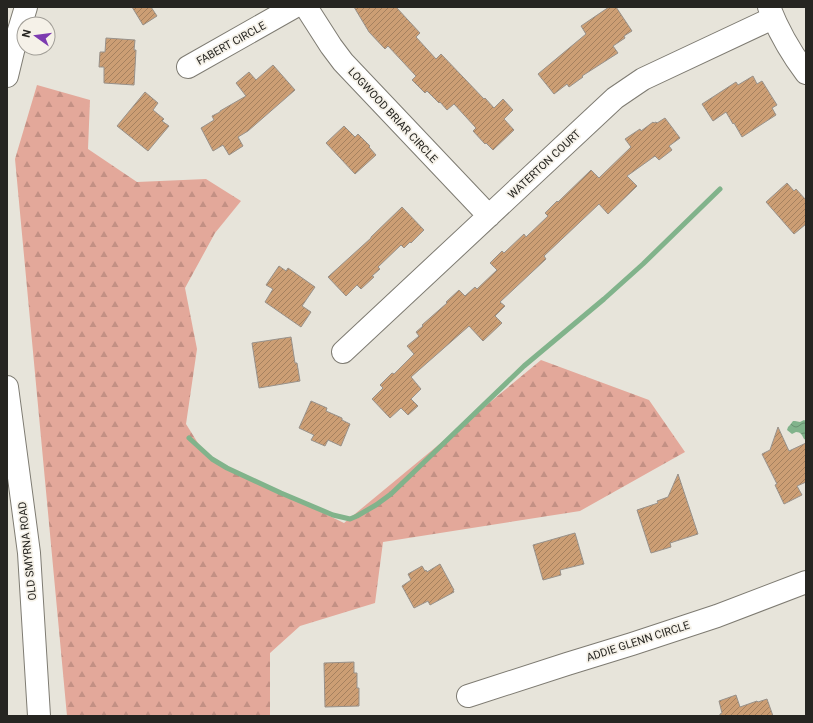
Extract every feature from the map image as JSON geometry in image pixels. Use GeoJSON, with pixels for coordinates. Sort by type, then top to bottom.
{"type":"FeatureCollection","features":[{"type":"Feature","properties":{"kind":"street"},"geometry":{"type":"LineString","coordinates":[[7,76],[26,7]]}},
{"type":"Feature","properties":{"kind":"street","name":"FABERT CIRCLE"},"geometry":{"type":"LineString","coordinates":[[188,67],[294,7]]}},
{"type":"Feature","properties":{"kind":"street","name":"LOGWOOD BRIAR CIRCLE"},"geometry":{"type":"LineString","coordinates":[[306,7],[330,46],[343,62],[489,216]]}},
{"type":"Feature","properties":{"kind":"street"},"geometry":{"type":"LineString","coordinates":[[771,12],[790,49],[806,73]]}},
{"type":"Feature","properties":{"kind":"street","name":"WATERTON COURT"},"geometry":{"type":"LineString","coordinates":[[343,352],[615,98],[643,79],[771,12]]}},
{"type":"Feature","properties":{"kind":"street","name":"OLD SMYRNA ROAD"},"geometry":{"type":"LineString","coordinates":[[7,387],[29,554],[39,716]]}},
{"type":"Feature","properties":{"kind":"street","name":"ADDIE GLENN CIRCLE"},"geometry":{"type":"LineString","coordinates":[[468,696],[711,618],[806,582]]}},
{"type":"Feature","properties":{"kind":"green space"},"geometry":{"type":"Polygon","coordinates":[[[37,85],[90,100],[88,149],[137,182],[206,179],[241,201],[215,233],[185,288],[197,349],[186,424],[206,456],[344,523],[541,360],[649,400],[685,452],[580,511],[383,542],[375,603],[300,626],[270,653],[270,716],[67,716],[15,159],[37,85]]]}},
{"type":"Feature","properties":{"kind":"water"},"geometry":{"type":"Polygon","coordinates":[[[804,420],[806,421],[806,440],[799,433],[796,432],[792,434],[787,430],[793,421],[800,422],[804,420]]]}},
{"type":"Feature","properties":{"kind":"building"},"geometry":{"type":"Polygon","coordinates":[[[132,7],[151,7],[157,16],[143,25],[132,7]]]}},
{"type":"Feature","properties":{"kind":"building"},"geometry":{"type":"Polygon","coordinates":[[[354,7],[396,7],[420,33],[416,37],[436,59],[441,54],[494,108],[503,99],[513,110],[504,119],[514,130],[493,150],[486,143],[485,144],[473,131],[476,128],[454,104],[447,110],[440,102],[439,103],[427,91],[425,93],[412,80],[416,76],[388,46],[385,49],[369,32],[354,7]]]}},
{"type":"Feature","properties":{"kind":"building"},"geometry":{"type":"Polygon","coordinates":[[[609,7],[616,7],[632,31],[613,46],[618,53],[582,76],[583,77],[569,87],[567,84],[554,94],[538,74],[586,34],[581,26],[609,7]]]}},
{"type":"Feature","properties":{"kind":"building"},"geometry":{"type":"Polygon","coordinates":[[[106,38],[135,40],[134,50],[136,50],[134,85],[104,83],[104,67],[99,67],[100,52],[105,52],[106,38]]]}},
{"type":"Feature","properties":{"kind":"building"},"geometry":{"type":"Polygon","coordinates":[[[273,65],[295,90],[248,131],[238,137],[243,146],[229,155],[223,145],[213,151],[201,128],[214,120],[212,116],[246,96],[236,83],[249,72],[256,80],[273,65]]]}},
{"type":"Feature","properties":{"kind":"building"},"geometry":{"type":"Polygon","coordinates":[[[753,76],[757,84],[762,81],[777,105],[772,108],[776,115],[742,137],[726,112],[713,121],[702,104],[736,82],[738,85],[753,76]]]}},
{"type":"Feature","properties":{"kind":"building"},"geometry":{"type":"Polygon","coordinates":[[[145,92],[158,103],[153,110],[164,119],[162,121],[169,126],[148,151],[117,126],[145,92]]]}},
{"type":"Feature","properties":{"kind":"building"},"geometry":{"type":"Polygon","coordinates":[[[665,118],[680,138],[669,146],[672,150],[659,160],[655,156],[627,176],[637,186],[608,214],[599,204],[544,256],[546,259],[500,302],[505,306],[495,316],[502,323],[483,341],[469,326],[411,377],[421,389],[411,399],[418,406],[408,415],[401,408],[390,418],[372,399],[383,388],[380,385],[392,373],[394,374],[414,354],[407,346],[419,336],[416,332],[423,326],[422,325],[459,290],[465,296],[475,287],[477,289],[497,270],[490,263],[502,251],[504,253],[524,234],[526,237],[548,216],[545,213],[591,170],[599,178],[631,147],[625,139],[640,129],[641,131],[653,122],[657,123],[665,118]]]}},
{"type":"Feature","properties":{"kind":"building"},"geometry":{"type":"Polygon","coordinates":[[[344,126],[355,137],[358,134],[370,146],[369,147],[376,155],[355,174],[326,143],[344,126]]]}},
{"type":"Feature","properties":{"kind":"building"},"geometry":{"type":"Polygon","coordinates":[[[787,183],[794,191],[796,189],[806,200],[806,224],[794,234],[766,202],[787,183]]]}},
{"type":"Feature","properties":{"kind":"building"},"geometry":{"type":"Polygon","coordinates":[[[402,207],[424,230],[404,248],[401,245],[378,267],[380,269],[372,276],[374,277],[361,289],[357,285],[346,296],[328,277],[371,238],[402,207]]]}},
{"type":"Feature","properties":{"kind":"building"},"geometry":{"type":"Polygon","coordinates":[[[279,266],[286,271],[288,268],[315,287],[302,306],[311,312],[301,327],[265,302],[273,289],[266,285],[279,266]]]}},
{"type":"Feature","properties":{"kind":"building"},"geometry":{"type":"Polygon","coordinates":[[[291,337],[295,363],[297,363],[300,381],[259,388],[252,343],[291,337]]]}},
{"type":"Feature","properties":{"kind":"building"},"geometry":{"type":"Polygon","coordinates":[[[311,401],[327,408],[326,411],[342,418],[342,420],[350,424],[341,446],[328,440],[325,446],[311,440],[314,435],[299,428],[311,401]]]}},
{"type":"Feature","properties":{"kind":"building"},"geometry":{"type":"Polygon","coordinates":[[[778,427],[789,451],[806,443],[806,482],[797,486],[802,495],[784,504],[775,485],[777,484],[762,454],[770,450],[778,427]]]}},
{"type":"Feature","properties":{"kind":"building"},"geometry":{"type":"Polygon","coordinates":[[[678,474],[698,534],[670,543],[671,547],[651,553],[637,510],[658,503],[657,501],[668,497],[678,474]]]}},
{"type":"Feature","properties":{"kind":"building"},"geometry":{"type":"Polygon","coordinates":[[[575,533],[584,564],[560,570],[561,575],[543,580],[533,545],[575,533]]]}},
{"type":"Feature","properties":{"kind":"building"},"geometry":{"type":"Polygon","coordinates":[[[440,564],[454,592],[430,605],[428,601],[414,608],[402,586],[411,580],[408,574],[422,566],[427,572],[440,564]]]}},
{"type":"Feature","properties":{"kind":"building"},"geometry":{"type":"Polygon","coordinates":[[[354,662],[354,673],[357,673],[357,688],[359,688],[359,706],[325,707],[324,663],[354,662]]]}},
{"type":"Feature","properties":{"kind":"building"},"geometry":{"type":"Polygon","coordinates":[[[736,695],[740,707],[767,699],[773,716],[720,716],[722,713],[719,701],[736,695]]]}},
{"type":"Feature","properties":{"kind":"waterway"},"geometry":{"type":"LineString","coordinates":[[189,438],[212,459],[227,468],[333,515],[350,519],[357,516],[391,494],[524,366],[643,264],[720,189]]}}]}
